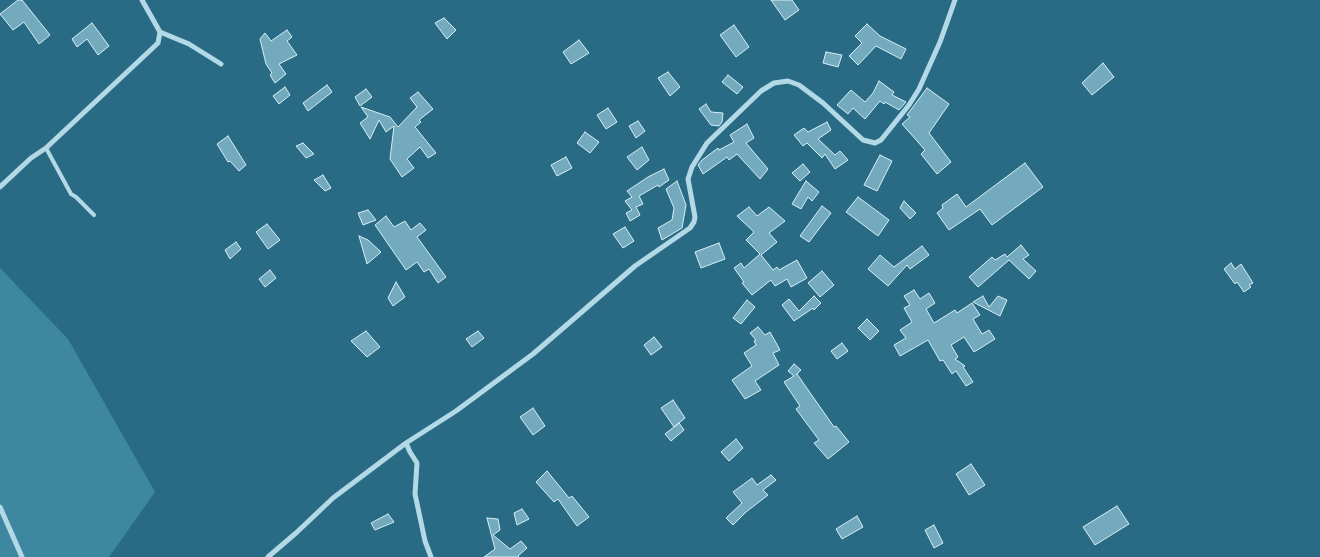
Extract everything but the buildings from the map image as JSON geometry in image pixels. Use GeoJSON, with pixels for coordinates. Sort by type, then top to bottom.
{"type":"FeatureCollection","features":[{"type":"Feature","properties":{"kind":"street"},"geometry":{"type":"LineString","coordinates":[[142,0],[160,32],[189,44],[221,64]]}},
{"type":"Feature","properties":{"kind":"street"},"geometry":{"type":"LineString","coordinates":[[268,557],[333,498],[406,443],[456,411],[533,354],[635,266],[690,228],[695,218],[694,203],[688,179],[692,167],[707,143],[761,91],[774,83],[788,81],[799,85],[823,103],[863,140],[875,143],[881,140],[909,105],[918,89],[940,42],[955,0]]}},
{"type":"Feature","properties":{"kind":"street"},"geometry":{"type":"LineString","coordinates":[[0,187],[31,158],[46,148],[149,53],[158,43],[160,32]]}},
{"type":"Feature","properties":{"kind":"street"},"geometry":{"type":"LineString","coordinates":[[406,443],[417,463],[415,494],[425,542],[431,557]]}},
{"type":"Feature","properties":{"kind":"street"},"geometry":{"type":"LineString","coordinates":[[0,507],[22,557]]}},
{"type":"Feature","properties":{"kind":"lane"},"geometry":{"type":"LineString","coordinates":[[46,148],[71,194],[94,215]]}},
{"type":"Feature","properties":{"kind":"shaded area"},"geometry":{"type":"Polygon","coordinates":[[[0,268],[68,339],[155,492],[109,557],[0,557],[0,268]]]}}]}
